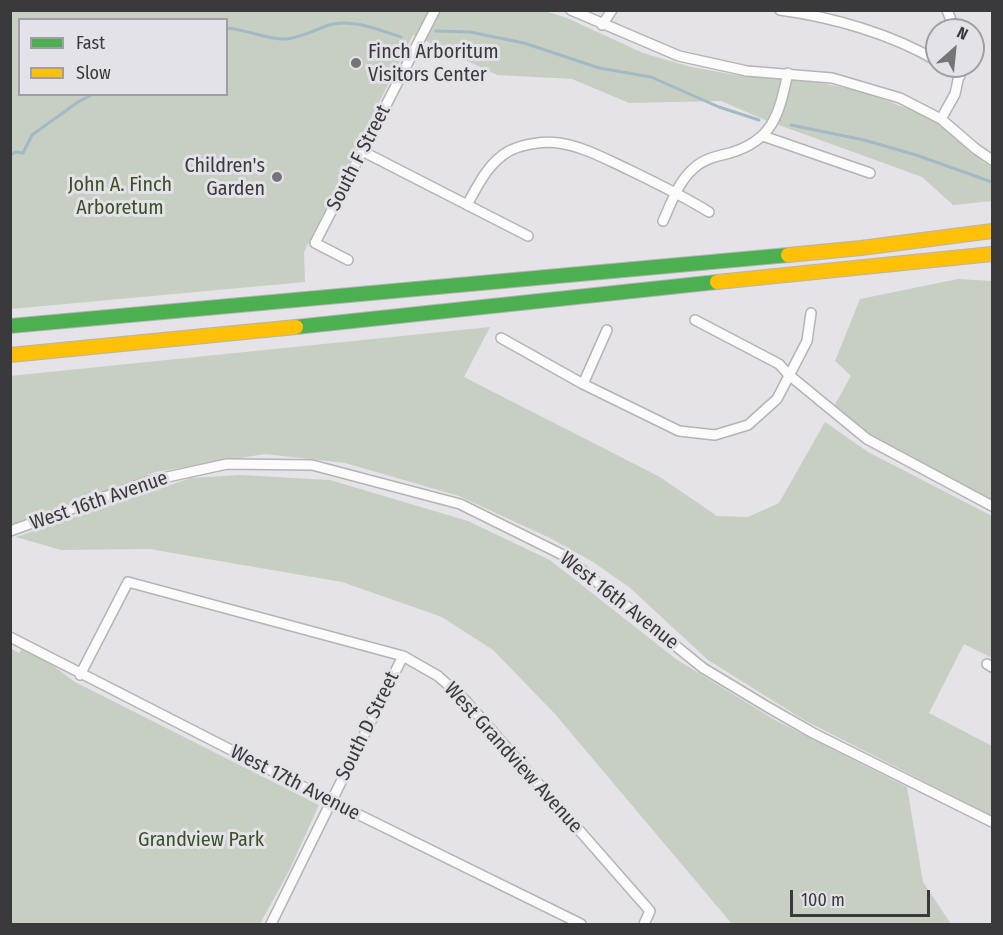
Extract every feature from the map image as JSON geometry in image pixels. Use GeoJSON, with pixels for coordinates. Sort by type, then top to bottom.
{"type":"FeatureCollection","features":[{"type":"Feature","properties":{"kind":"highway"},"geometry":{"type":"LineString","coordinates":[[10,326],[861,248],[993,231]]}},
{"type":"Feature","properties":{"kind":"highway"},"geometry":{"type":"LineString","coordinates":[[10,355],[993,254]]}},
{"type":"Feature","properties":{"kind":"street","name":"South F Street"},"geometry":{"type":"LineString","coordinates":[[348,260],[315,243],[435,10]]}},
{"type":"Feature","properties":{"kind":"street"},"geometry":{"type":"LineString","coordinates":[[571,10],[679,56],[747,71],[832,78],[900,98],[941,119],[976,149],[993,160]]}},
{"type":"Feature","properties":{"kind":"street"},"geometry":{"type":"LineString","coordinates":[[602,25],[612,10]]}},
{"type":"Feature","properties":{"kind":"street"},"geometry":{"type":"LineString","coordinates":[[780,10],[860,28],[925,56]]}},
{"type":"Feature","properties":{"kind":"street"},"geometry":{"type":"LineString","coordinates":[[663,221],[676,192],[692,169],[710,158],[746,148],[763,136],[778,113],[788,73]]}},
{"type":"Feature","properties":{"kind":"street"},"geometry":{"type":"LineString","coordinates":[[941,119],[955,94],[959,78]]}},
{"type":"Feature","properties":{"kind":"street"},"geometry":{"type":"LineString","coordinates":[[763,136],[870,172]]}},
{"type":"Feature","properties":{"kind":"street"},"geometry":{"type":"LineString","coordinates":[[467,205],[481,178],[493,163],[508,152],[528,144],[558,142],[588,151],[676,192],[709,212]]}},
{"type":"Feature","properties":{"kind":"street"},"geometry":{"type":"LineString","coordinates":[[362,151],[528,236]]}},
{"type":"Feature","properties":{"kind":"street"},"geometry":{"type":"LineString","coordinates":[[501,338],[583,384],[679,431],[715,435],[748,425],[777,399],[807,341],[811,313]]}},
{"type":"Feature","properties":{"kind":"street"},"geometry":{"type":"LineString","coordinates":[[695,320],[779,364],[789,375],[867,439],[993,506]]}},
{"type":"Feature","properties":{"kind":"street"},"geometry":{"type":"LineString","coordinates":[[583,384],[607,330]]}},
{"type":"Feature","properties":{"kind":"street","name":"West 16th Avenue"},"geometry":{"type":"LineString","coordinates":[[10,531],[149,480],[226,464],[312,465],[460,504],[565,556],[703,668],[766,706],[813,733],[993,822]]}},
{"type":"Feature","properties":{"kind":"street","name":"West Grandview Avenue"},"geometry":{"type":"LineString","coordinates":[[80,675],[128,582],[403,656],[438,676],[465,700],[650,911],[644,924]]}},
{"type":"Feature","properties":{"kind":"street","name":"West 17th Avenue"},"geometry":{"type":"LineString","coordinates":[[10,638],[331,801],[581,924]]}},
{"type":"Feature","properties":{"kind":"street","name":"South D Street"},"geometry":{"type":"LineString","coordinates":[[271,924],[403,656]]}},
{"type":"Feature","properties":{"kind":"green space","name":"John A. Finch Arboretum"},"geometry":{"type":"Polygon","coordinates":[[[11,11],[545,11],[567,18],[643,53],[691,67],[736,75],[821,83],[864,92],[927,116],[960,139],[983,162],[992,167],[992,201],[953,205],[922,177],[765,120],[721,101],[629,103],[572,79],[497,75],[413,35],[304,252],[305,282],[11,309],[11,11]]]}},
{"type":"Feature","properties":{"kind":"green space"},"geometry":{"type":"Polygon","coordinates":[[[958,279],[992,281],[992,500],[863,433],[834,406],[851,376],[835,361],[860,299],[958,279]]]}},
{"type":"Feature","properties":{"kind":"green space"},"geometry":{"type":"Polygon","coordinates":[[[490,327],[464,377],[660,477],[717,516],[748,517],[779,503],[825,422],[868,452],[992,516],[992,658],[964,644],[929,713],[992,746],[992,816],[804,720],[708,660],[629,587],[593,562],[552,539],[459,496],[345,463],[265,454],[155,472],[11,526],[10,376],[490,327]]]}},
{"type":"Feature","properties":{"kind":"green space"},"geometry":{"type":"Polygon","coordinates":[[[241,475],[330,480],[468,521],[550,560],[676,659],[775,720],[907,787],[923,882],[951,924],[732,924],[555,714],[493,650],[442,617],[342,582],[149,549],[61,550],[16,537],[191,478],[241,475]]]}},
{"type":"Feature","properties":{"kind":"green space","name":"Grandview Park"},"geometry":{"type":"Polygon","coordinates":[[[24,644],[75,682],[319,805],[289,871],[260,924],[11,924],[10,648],[19,653],[24,644]]]}},
{"type":"Feature","properties":{"kind":"waterway"},"geometry":{"type":"LineString","coordinates":[[228,28],[285,39],[329,25],[347,23],[401,37]]}},
{"type":"Feature","properties":{"kind":"waterway"},"geometry":{"type":"LineString","coordinates":[[436,31],[470,32],[524,43],[599,68],[651,77],[719,107],[759,120]]}},
{"type":"Feature","properties":{"kind":"waterway"},"geometry":{"type":"LineString","coordinates":[[10,155],[16,152],[23,153],[32,135],[89,96]]}},
{"type":"Feature","properties":{"kind":"waterway"},"geometry":{"type":"LineString","coordinates":[[791,125],[864,140],[916,155],[992,182]]}},
{"type":"Feature","properties":{"kind":"traffic: fast"},"geometry":{"type":"LineString","coordinates":[[10,326],[788,255]]}},
{"type":"Feature","properties":{"kind":"traffic: fast"},"geometry":{"type":"LineString","coordinates":[[296,327],[717,282]]}},
{"type":"Feature","properties":{"kind":"traffic: slow"},"geometry":{"type":"LineString","coordinates":[[788,255],[992,231]]}},
{"type":"Feature","properties":{"kind":"traffic: slow"},"geometry":{"type":"LineString","coordinates":[[717,282],[992,254]]}},
{"type":"Feature","properties":{"kind":"traffic: slow"},"geometry":{"type":"LineString","coordinates":[[10,355],[296,327]]}},
{"type":"Feature","properties":{"kind":"place","name":"Finch Arboritum Visitors Center"},"geometry":{"type":"Point","coordinates":[356,63]}},
{"type":"Feature","properties":{"kind":"place","name":"Children's Garden"},"geometry":{"type":"Point","coordinates":[277,177]}}]}
